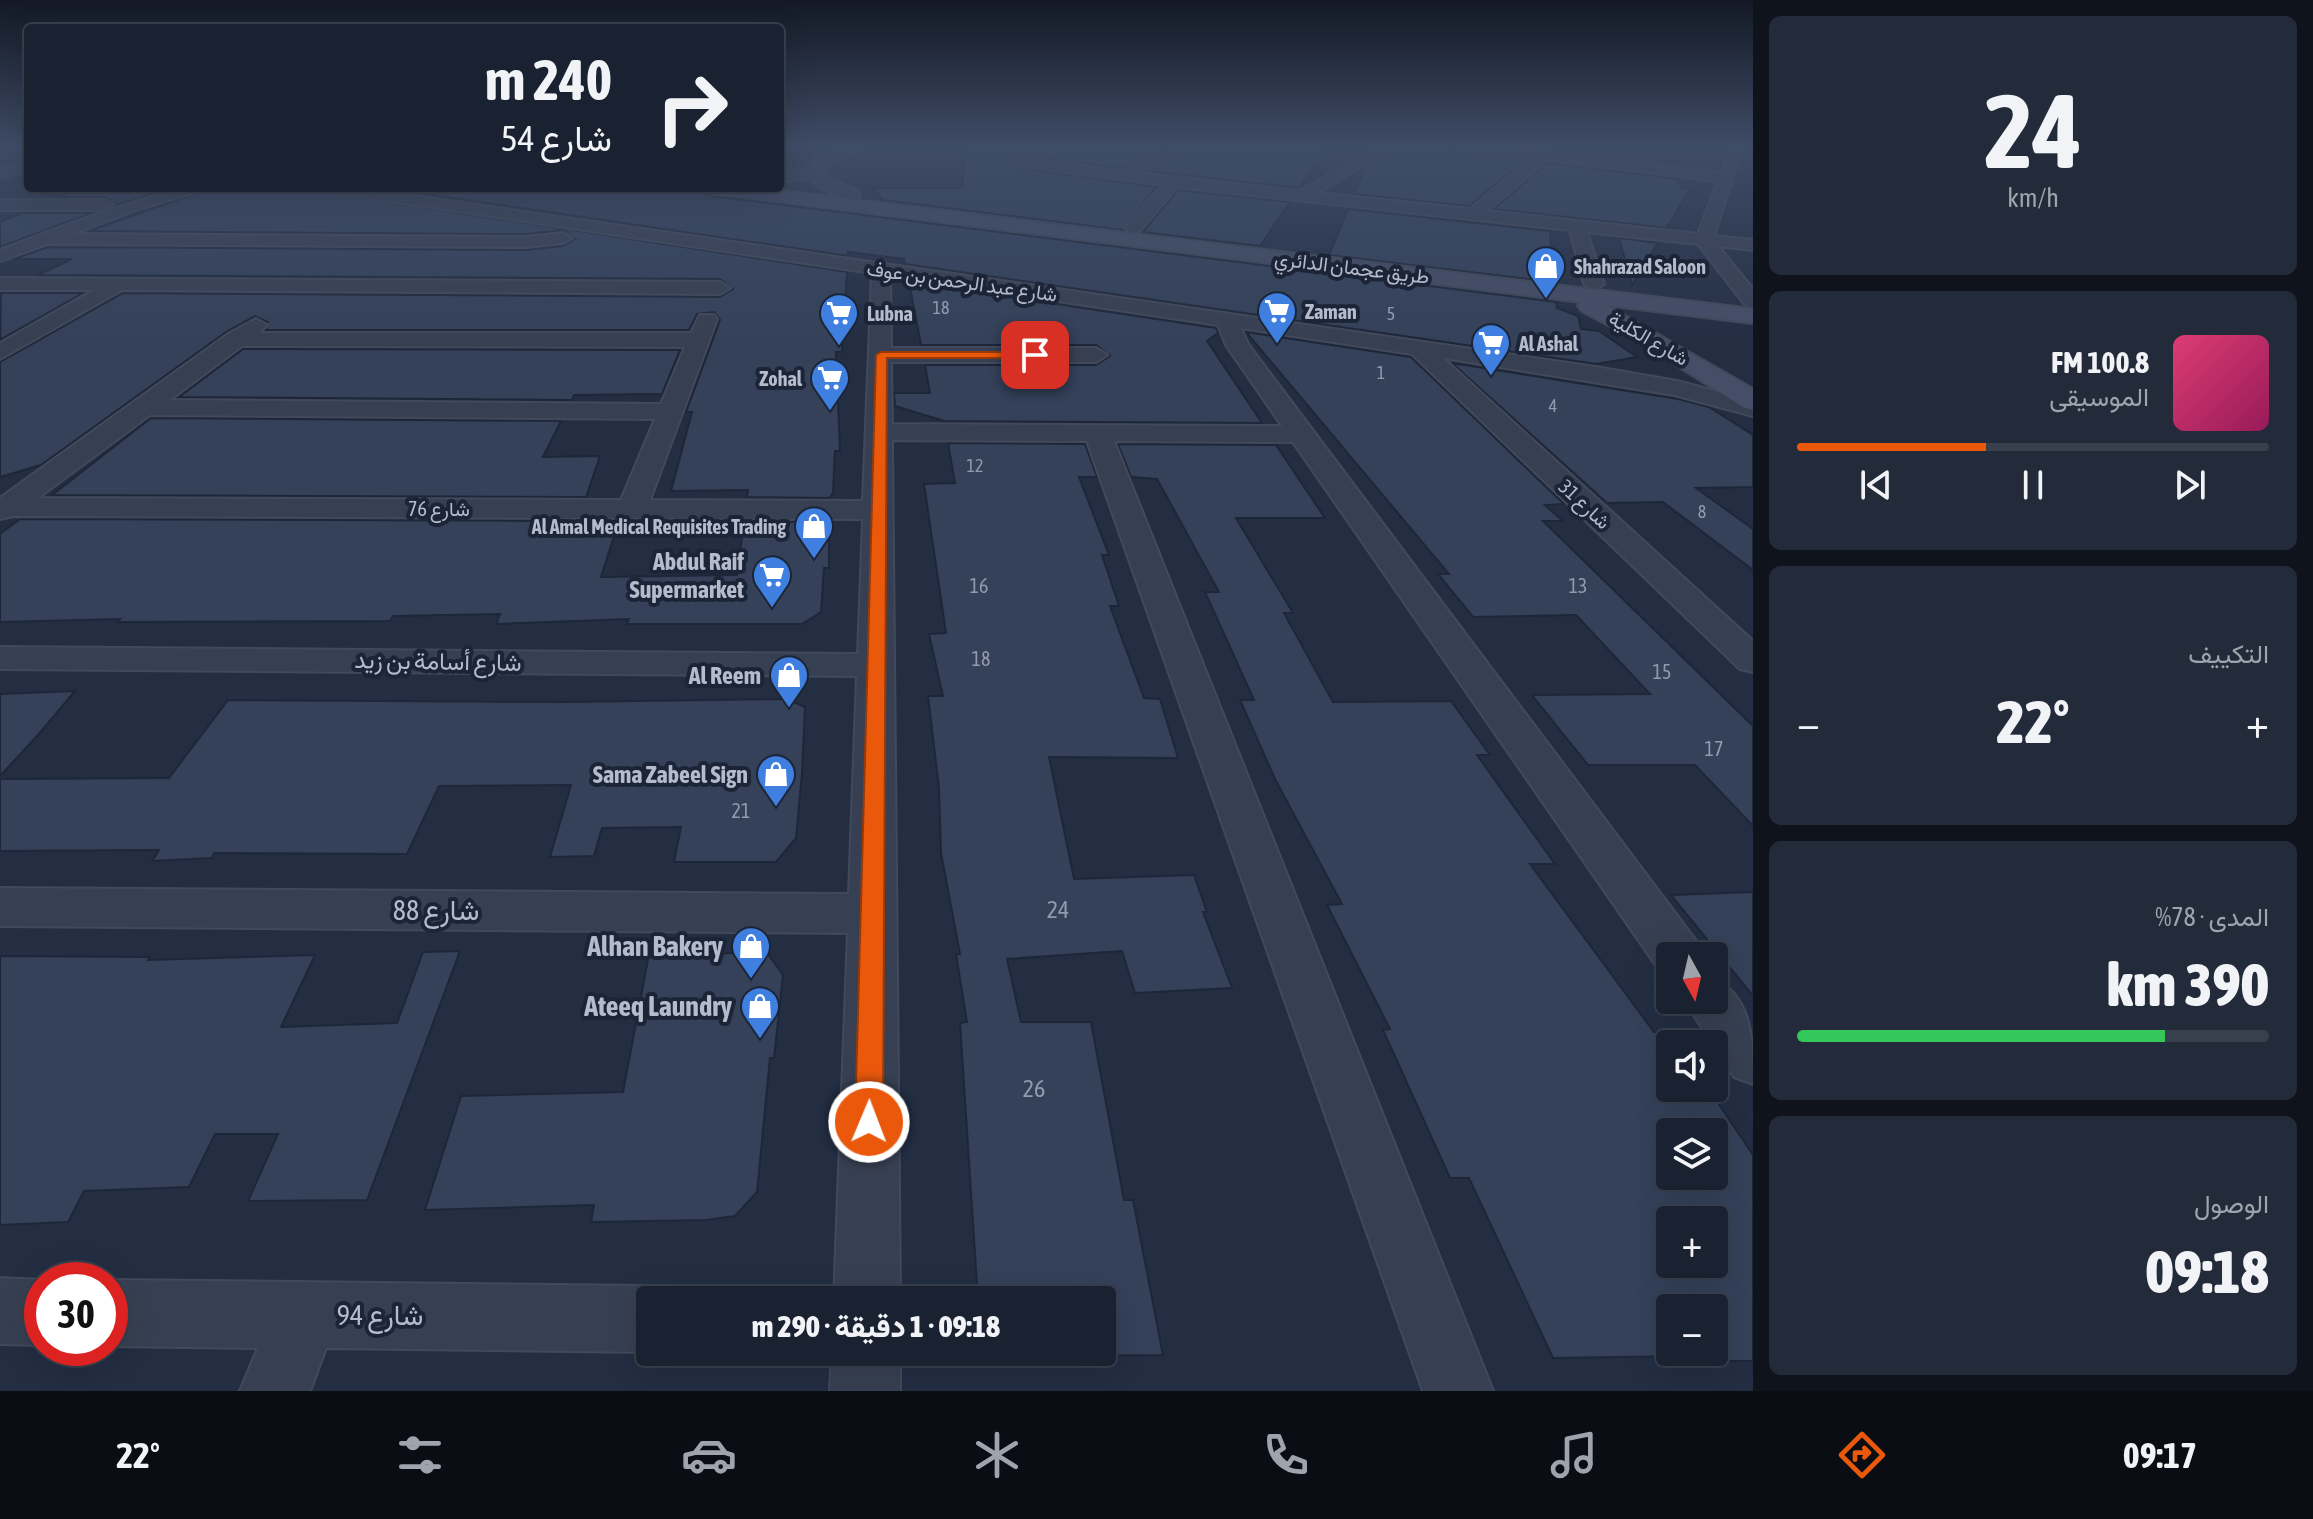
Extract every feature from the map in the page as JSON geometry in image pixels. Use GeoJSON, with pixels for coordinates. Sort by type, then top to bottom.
{"type":"FeatureCollection","features":[{"type":"Feature","properties":{"kind":"main road","name":"طريق عجمان الدائري"},"geometry":{"type":"LineString","coordinates":[[889,210],[1753,316]]}},
{"type":"Feature","properties":{"kind":"main road","name":"طريق عجمان الدائري"},"geometry":{"type":"LineString","coordinates":[[980,210],[1753,302]]}},
{"type":"Feature","properties":{"kind":"main road","name":"شارع الكلية"},"geometry":{"type":"LineString","coordinates":[[1538,290],[1593,307],[1682,356],[1753,401]]}},
{"type":"Feature","properties":{"kind":"main road","name":"شارع الكلية"},"geometry":{"type":"LineString","coordinates":[[1716,312],[1691,328],[1694,337],[1753,374]]}},
{"type":"Feature","properties":{"kind":"main road"},"geometry":{"type":"LineString","coordinates":[[1651,338],[1651,333],[1633,322],[1631,317],[1653,317],[1691,328]]}},
{"type":"Feature","properties":{"kind":"street"},"geometry":{"type":"LineString","coordinates":[[0,256],[121,210]]}},
{"type":"Feature","properties":{"kind":"street","name":"شارع عبد الرحمن بن عوف"},"geometry":{"type":"LineString","coordinates":[[476,210],[1596,374],[1677,388],[1753,409]]}},
{"type":"Feature","properties":{"kind":"street"},"geometry":{"type":"LineString","coordinates":[[1133,228],[1149,210]]}},
{"type":"Feature","properties":{"kind":"street"},"geometry":{"type":"LineString","coordinates":[[1444,210],[1753,245]]}},
{"type":"Feature","properties":{"kind":"street"},"geometry":{"type":"LineString","coordinates":[[1475,213],[1479,210]]}},
{"type":"Feature","properties":{"kind":"street"},"geometry":{"type":"LineString","coordinates":[[1704,240],[1718,210]]}},
{"type":"Feature","properties":{"kind":"street"},"geometry":{"type":"LineString","coordinates":[[1577,225],[1594,284]]}},
{"type":"Feature","properties":{"kind":"street"},"geometry":{"type":"LineString","coordinates":[[42,239],[526,242],[564,238],[599,228]]}},
{"type":"Feature","properties":{"kind":"street"},"geometry":{"type":"LineString","coordinates":[[1704,240],[1753,302]]}},
{"type":"Feature","properties":{"kind":"street"},"geometry":{"type":"LineString","coordinates":[[632,509],[733,255],[741,248]]}},
{"type":"Feature","properties":{"kind":"street"},"geometry":{"type":"LineString","coordinates":[[867,1286],[881,269]]}},
{"type":"Feature","properties":{"kind":"street"},"geometry":{"type":"LineString","coordinates":[[0,284],[720,288]]}},
{"type":"Feature","properties":{"kind":"street"},"geometry":{"type":"LineString","coordinates":[[0,352],[118,285]]}},
{"type":"Feature","properties":{"kind":"street"},"geometry":{"type":"LineString","coordinates":[[3,509],[309,286]]}},
{"type":"Feature","properties":{"kind":"street"},"geometry":{"type":"LineString","coordinates":[[1226,319],[1237,345],[1668,942]]}},
{"type":"Feature","properties":{"kind":"street"},"geometry":{"type":"LineString","coordinates":[[236,339],[699,340]]}},
{"type":"Feature","properties":{"kind":"street","name":"شارع 31"},"geometry":{"type":"LineString","coordinates":[[1418,347],[1753,661]]}},
{"type":"Feature","properties":{"kind":"street"},"geometry":{"type":"LineString","coordinates":[[881,355],[1096,355]]}},
{"type":"Feature","properties":{"kind":"street","name":"شارع عبد الرحمن بن عوف"},"geometry":{"type":"LineString","coordinates":[[1596,374],[1653,374],[1674,367],[1682,356]]}},
{"type":"Feature","properties":{"kind":"street"},"geometry":{"type":"LineString","coordinates":[[144,407],[671,412]]}},
{"type":"Feature","properties":{"kind":"street"},"geometry":{"type":"LineString","coordinates":[[881,432],[1301,434]]}},
{"type":"Feature","properties":{"kind":"street"},"geometry":{"type":"LineString","coordinates":[[1098,434],[1458,1391]]}},
{"type":"Feature","properties":{"kind":"street","name":"شارع 76"},"geometry":{"type":"LineString","coordinates":[[3,509],[878,510]]}},
{"type":"Feature","properties":{"kind":"street","name":"شارع أسامة بن زيد"},"geometry":{"type":"LineString","coordinates":[[0,658],[875,665]]}},
{"type":"Feature","properties":{"kind":"street","name":"شارع 88"},"geometry":{"type":"LineString","coordinates":[[0,907],[872,914]]}},
{"type":"Feature","properties":{"kind":"street"},"geometry":{"type":"LineString","coordinates":[[1720,1014],[1753,1059]]}},
{"type":"Feature","properties":{"kind":"street"},"geometry":{"type":"LineString","coordinates":[[0,1311],[24,1312]]}},
{"type":"Feature","properties":{"kind":"street","name":"شارع 94"},"geometry":{"type":"LineString","coordinates":[[128,1313],[636,1319]]}},
{"type":"Feature","properties":{"kind":"street"},"geometry":{"type":"LineString","coordinates":[[275,1391],[305,1315]]}},
{"type":"Feature","properties":{"kind":"street"},"geometry":{"type":"LineString","coordinates":[[865,1391],[866,1366]]}},
{"type":"Feature","properties":{"kind":"building"},"geometry":{"type":"Polygon","coordinates":[[[149,210],[440,210],[847,272],[842,352],[836,352],[840,451],[835,451],[833,493],[829,498],[747,497],[748,490],[671,491],[692,412],[686,412],[720,320],[714,312],[697,314],[689,330],[266,330],[268,322],[255,316],[226,332],[41,465],[0,477],[0,362],[123,293],[720,297],[733,289],[720,279],[38,275],[72,259],[14,259],[48,247],[526,250],[563,246],[575,239],[563,230],[526,234],[89,231],[149,210]]]}},
{"type":"Feature","properties":{"kind":"building"},"geometry":{"type":"Polygon","coordinates":[[[534,210],[823,210],[1556,302],[1557,308],[1578,316],[1581,329],[1599,331],[1637,357],[1596,364],[905,264],[904,259],[848,252],[848,256],[534,210]]]}},
{"type":"Feature","properties":{"kind":"building"},"geometry":{"type":"Polygon","coordinates":[[[962,210],[1138,210],[1123,230],[962,210]]]}},
{"type":"Feature","properties":{"kind":"building"},"geometry":{"type":"Polygon","coordinates":[[[1161,210],[1285,210],[1260,246],[1143,232],[1161,210]]]}},
{"type":"Feature","properties":{"kind":"building"},"geometry":{"type":"Polygon","coordinates":[[[1348,210],[1550,231],[1553,282],[1329,255],[1348,210]]]}},
{"type":"Feature","properties":{"kind":"building"},"geometry":{"type":"Polygon","coordinates":[[[1502,210],[1678,210],[1667,228],[1502,210]]]}},
{"type":"Feature","properties":{"kind":"building"},"geometry":{"type":"Polygon","coordinates":[[[22,213],[92,213],[0,247],[0,222],[22,213]]]}},
{"type":"Feature","properties":{"kind":"building"},"geometry":{"type":"Polygon","coordinates":[[[1619,238],[1658,243],[1632,285],[1619,238]]]}},
{"type":"Feature","properties":{"kind":"building"},"geometry":{"type":"Polygon","coordinates":[[[909,282],[1216,328],[1218,333],[1207,341],[1262,423],[944,421],[895,406],[894,393],[930,393],[925,365],[1096,365],[1110,356],[1096,345],[921,345],[909,282]]]}},
{"type":"Feature","properties":{"kind":"building"},"geometry":{"type":"Polygon","coordinates":[[[1,293],[83,293],[0,340],[1,293]]]}},
{"type":"Feature","properties":{"kind":"building"},"geometry":{"type":"Polygon","coordinates":[[[1246,332],[1411,357],[1564,504],[1545,505],[1563,521],[1543,521],[1753,726],[1753,826],[1695,765],[1588,765],[1532,695],[1650,694],[1576,615],[1473,617],[1438,574],[1449,574],[1246,332]]]}},
{"type":"Feature","properties":{"kind":"building"},"geometry":{"type":"Polygon","coordinates":[[[243,349],[680,350],[662,394],[574,395],[572,400],[179,397],[243,349]]]}},
{"type":"Feature","properties":{"kind":"building"},"geometry":{"type":"Polygon","coordinates":[[[1452,363],[1678,399],[1709,407],[1753,435],[1753,487],[1696,488],[1753,529],[1753,570],[1663,502],[1607,503],[1452,363]]]}},
{"type":"Feature","properties":{"kind":"building"},"geometry":{"type":"Polygon","coordinates":[[[151,418],[561,421],[543,457],[600,456],[586,497],[52,495],[151,418]]]}},
{"type":"Feature","properties":{"kind":"building"},"geometry":{"type":"Polygon","coordinates":[[[948,443],[1085,444],[1097,477],[1079,477],[1109,555],[1102,555],[1119,606],[1110,606],[1144,698],[1160,699],[1178,758],[1049,757],[1074,879],[1194,875],[1207,912],[1203,912],[1232,988],[1135,993],[1122,951],[1007,959],[1021,1022],[1091,1022],[1124,1200],[1133,1200],[1163,1355],[1116,1356],[1116,1286],[977,1286],[960,1023],[967,1022],[956,954],[960,954],[941,853],[939,788],[928,696],[943,696],[929,634],[946,633],[924,484],[955,483],[948,443]]]}},
{"type":"Feature","properties":{"kind":"building"},"geometry":{"type":"Polygon","coordinates":[[[1118,444],[1276,445],[1325,518],[1236,518],[1293,613],[1284,613],[1333,702],[1451,701],[1490,755],[1477,755],[1555,864],[1530,864],[1656,1032],[1656,1102],[1717,1102],[1753,1155],[1753,1361],[1728,1361],[1728,1294],[1656,1294],[1656,1356],[1553,1358],[1469,1178],[1450,1178],[1383,1030],[1390,1029],[1327,905],[1342,904],[1275,779],[1240,700],[1254,700],[1205,592],[1219,592],[1157,479],[1131,477],[1118,444]]]}},
{"type":"Feature","properties":{"kind":"building"},"geometry":{"type":"Polygon","coordinates":[[[20,519],[619,521],[601,577],[737,575],[744,522],[829,522],[829,568],[824,568],[821,612],[802,624],[627,624],[629,619],[496,624],[500,614],[393,616],[390,621],[117,622],[120,619],[0,622],[0,534],[20,519]]]}},
{"type":"Feature","properties":{"kind":"building"},"geometry":{"type":"Polygon","coordinates":[[[75,691],[38,735],[0,776],[0,694],[75,691]]]}},
{"type":"Feature","properties":{"kind":"building"},"geometry":{"type":"Polygon","coordinates":[[[787,699],[805,707],[802,773],[796,838],[776,862],[674,862],[681,827],[602,828],[594,856],[550,857],[571,785],[439,786],[407,854],[214,853],[212,858],[152,861],[159,850],[0,851],[0,779],[169,778],[228,700],[565,702],[787,699]]]}},
{"type":"Feature","properties":{"kind":"building"},"geometry":{"type":"Polygon","coordinates":[[[1753,892],[1753,996],[1728,965],[1728,942],[1709,942],[1671,895],[1753,892]]]}},
{"type":"Feature","properties":{"kind":"building"},"geometry":{"type":"Polygon","coordinates":[[[460,951],[367,1200],[248,1201],[278,1134],[215,1134],[189,1187],[84,1191],[68,1222],[0,1225],[0,956],[150,957],[148,960],[315,955],[281,1027],[397,1023],[423,952],[460,951]]]}},
{"type":"Feature","properties":{"kind":"building"},"geometry":{"type":"Polygon","coordinates":[[[767,953],[783,975],[774,1058],[770,1058],[757,1192],[735,1216],[706,1220],[591,1222],[594,1205],[425,1210],[461,1096],[623,1092],[649,954],[767,953]]]}},
{"type":"Feature","properties":{"kind":"place","name":"Shahrazad Saloon"},"geometry":{"type":"Point","coordinates":[1546,300]}},
{"type":"Feature","properties":{"kind":"place","name":"Zaman"},"geometry":{"type":"Point","coordinates":[1277,345]}},
{"type":"Feature","properties":{"kind":"place","name":"Lubna"},"geometry":{"type":"Point","coordinates":[839,347]}},
{"type":"Feature","properties":{"kind":"place","name":"Al Ashal"},"geometry":{"type":"Point","coordinates":[1491,377]}},
{"type":"Feature","properties":{"kind":"place","name":"Zohal"},"geometry":{"type":"Point","coordinates":[830,412]}},
{"type":"Feature","properties":{"kind":"place","name":"Al Amal Medical Requisites Trading"},"geometry":{"type":"Point","coordinates":[814,560]}},
{"type":"Feature","properties":{"kind":"place","name":"Abdul Raif Supermarket"},"geometry":{"type":"Point","coordinates":[772,609]}},
{"type":"Feature","properties":{"kind":"place","name":"Al Reem"},"geometry":{"type":"Point","coordinates":[789,709]}},
{"type":"Feature","properties":{"kind":"place","name":"Sama Zabeel Sign"},"geometry":{"type":"Point","coordinates":[776,808]}},
{"type":"Feature","properties":{"kind":"place","name":"Alhan Bakery"},"geometry":{"type":"Point","coordinates":[751,980]}},
{"type":"Feature","properties":{"kind":"place","name":"Ateeq Laundry"},"geometry":{"type":"Point","coordinates":[760,1040]}},
{"type":"Feature","properties":{"kind":"route"},"geometry":{"type":"LineString","coordinates":[[869,1122],[881,355],[1035,355]]}}]}
